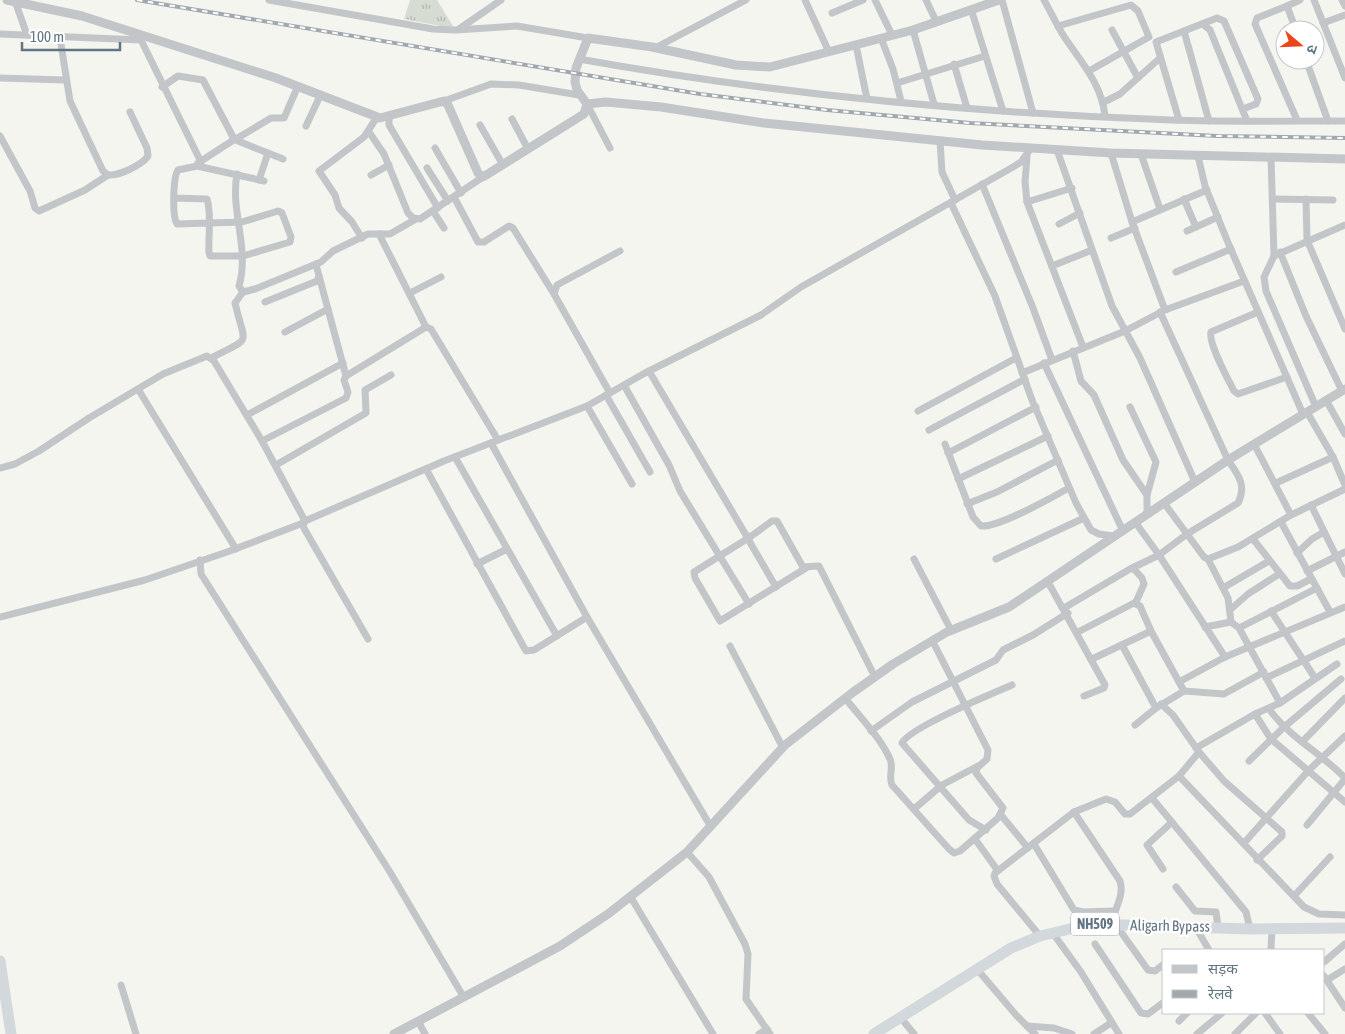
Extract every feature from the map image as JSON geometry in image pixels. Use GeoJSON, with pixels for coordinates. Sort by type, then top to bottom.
{"type":"FeatureCollection","features":[{"type":"Feature","properties":{"kind":"highway","name":"Aligarh Bypass"},"geometry":{"type":"LineString","coordinates":[[874,1034],[1011,948],[1052,932],[1114,919],[1195,926],[1218,921],[1250,929],[1345,928]]}},
{"type":"Feature","properties":{"kind":"highway"},"geometry":{"type":"LineString","coordinates":[[0,961],[11,1034]]}},
{"type":"Feature","properties":{"kind":"street"},"geometry":{"type":"LineString","coordinates":[[269,0],[404,25],[456,30],[517,26],[655,48],[736,65],[760,68],[777,66],[913,30],[1001,0],[1033,113]]}},
{"type":"Feature","properties":{"kind":"street"},"geometry":{"type":"LineString","coordinates":[[456,30],[501,0]]}},
{"type":"Feature","properties":{"kind":"street"},"geometry":{"type":"LineString","coordinates":[[655,48],[746,0]]}},
{"type":"Feature","properties":{"kind":"street"},"geometry":{"type":"LineString","coordinates":[[805,0],[829,52]]}},
{"type":"Feature","properties":{"kind":"street"},"geometry":{"type":"LineString","coordinates":[[832,13],[863,0]]}},
{"type":"Feature","properties":{"kind":"street"},"geometry":{"type":"LineString","coordinates":[[875,0],[892,35]]}},
{"type":"Feature","properties":{"kind":"street"},"geometry":{"type":"LineString","coordinates":[[926,0],[936,21]]}},
{"type":"Feature","properties":{"kind":"street"},"geometry":{"type":"LineString","coordinates":[[1044,0],[1058,26],[1089,71],[1104,102],[1105,116]]}},
{"type":"Feature","properties":{"kind":"street"},"geometry":{"type":"LineString","coordinates":[[1297,120],[1255,24],[1257,18],[1300,0]]}},
{"type":"Feature","properties":{"kind":"street"},"geometry":{"type":"LineString","coordinates":[[1314,0],[1322,20]]}},
{"type":"Feature","properties":{"kind":"street"},"geometry":{"type":"LineString","coordinates":[[1342,0],[1345,6]]}},
{"type":"Feature","properties":{"kind":"street"},"geometry":{"type":"LineString","coordinates":[[11,1],[27,35]]}},
{"type":"Feature","properties":{"kind":"street"},"geometry":{"type":"LineString","coordinates":[[11,1],[66,11],[140,38],[298,86],[377,117],[389,117],[444,101],[491,84],[519,85],[580,94]]}},
{"type":"Feature","properties":{"kind":"street"},"geometry":{"type":"LineString","coordinates":[[1058,26],[1133,5],[1144,22],[1149,37],[1089,71]]}},
{"type":"Feature","properties":{"kind":"street"},"geometry":{"type":"LineString","coordinates":[[1287,6],[1292,20]]}},
{"type":"Feature","properties":{"kind":"street"},"geometry":{"type":"LineString","coordinates":[[971,9],[1003,111]]}},
{"type":"Feature","properties":{"kind":"street"},"geometry":{"type":"LineString","coordinates":[[1325,22],[1345,15]]}},
{"type":"Feature","properties":{"kind":"street"},"geometry":{"type":"LineString","coordinates":[[1179,120],[1156,40],[1204,25],[1217,18],[1224,22],[1258,99],[1256,104],[1243,109]]}},
{"type":"Feature","properties":{"kind":"street"},"geometry":{"type":"LineString","coordinates":[[1204,25],[1210,30],[1247,121]]}},
{"type":"Feature","properties":{"kind":"street"},"geometry":{"type":"LineString","coordinates":[[1325,28],[1344,73]]}},
{"type":"Feature","properties":{"kind":"street"},"geometry":{"type":"LineString","coordinates":[[913,30],[934,104]]}},
{"type":"Feature","properties":{"kind":"street"},"geometry":{"type":"LineString","coordinates":[[1112,30],[1138,78]]}},
{"type":"Feature","properties":{"kind":"street"},"geometry":{"type":"LineString","coordinates":[[1184,31],[1209,120]]}},
{"type":"Feature","properties":{"kind":"street"},"geometry":{"type":"LineString","coordinates":[[0,34],[60,38],[140,38]]}},
{"type":"Feature","properties":{"kind":"street"},"geometry":{"type":"LineString","coordinates":[[60,38],[65,80],[71,105],[103,171],[108,175]]}},
{"type":"Feature","properties":{"kind":"street"},"geometry":{"type":"LineString","coordinates":[[140,38],[199,164],[262,180],[268,153]]}},
{"type":"Feature","properties":{"kind":"street"},"geometry":{"type":"LineString","coordinates":[[588,38],[579,59],[575,82],[610,148]]}},
{"type":"Feature","properties":{"kind":"street"},"geometry":{"type":"LineString","coordinates":[[881,38],[897,82],[901,101]]}},
{"type":"Feature","properties":{"kind":"street"},"geometry":{"type":"LineString","coordinates":[[856,45],[868,99]]}},
{"type":"Feature","properties":{"kind":"street"},"geometry":{"type":"LineString","coordinates":[[897,82],[985,56]]}},
{"type":"Feature","properties":{"kind":"street"},"geometry":{"type":"LineString","coordinates":[[1104,102],[1117,96],[1160,58]]}},
{"type":"Feature","properties":{"kind":"street"},"geometry":{"type":"LineString","coordinates":[[579,59],[698,79],[868,99],[1003,111],[1179,120],[1345,122]]}},
{"type":"Feature","properties":{"kind":"street"},"geometry":{"type":"LineString","coordinates":[[954,64],[967,108]]}},
{"type":"Feature","properties":{"kind":"street"},"geometry":{"type":"LineString","coordinates":[[1310,70],[1328,121]]}},
{"type":"Feature","properties":{"kind":"street"},"geometry":{"type":"LineString","coordinates":[[162,87],[178,76],[203,80],[234,139],[283,159]]}},
{"type":"Feature","properties":{"kind":"street"},"geometry":{"type":"LineString","coordinates":[[0,78],[65,80]]}},
{"type":"Feature","properties":{"kind":"street"},"geometry":{"type":"LineString","coordinates":[[174,198],[207,199],[209,221],[210,256],[243,256],[288,243],[291,238],[284,215],[279,211],[237,222],[209,221],[176,223],[174,198],[176,172],[199,164],[234,139],[260,126],[271,118],[284,118],[298,86]]}},
{"type":"Feature","properties":{"kind":"street"},"geometry":{"type":"LineString","coordinates":[[306,126],[320,96]]}},
{"type":"Feature","properties":{"kind":"street"},"geometry":{"type":"LineString","coordinates":[[444,101],[448,105],[478,173],[483,177]]}},
{"type":"Feature","properties":{"kind":"street"},"geometry":{"type":"LineString","coordinates":[[587,104],[606,102],[764,123],[1029,152],[1057,150],[1198,156],[1345,159]]}},
{"type":"Feature","properties":{"kind":"street"},"geometry":{"type":"LineString","coordinates":[[0,468],[15,464],[39,451],[138,388],[173,369],[201,357],[211,358],[239,345],[244,339],[244,332],[235,303],[242,292],[255,289],[316,264],[340,247],[370,233],[390,234],[436,210],[483,177],[581,117],[587,104]]}},
{"type":"Feature","properties":{"kind":"street"},"geometry":{"type":"LineString","coordinates":[[0,136],[30,191],[35,208],[40,211],[85,190],[108,175],[115,175],[143,162],[148,156],[147,148],[130,112]]}},
{"type":"Feature","properties":{"kind":"street"},"geometry":{"type":"LineString","coordinates":[[362,238],[340,208],[335,195],[319,171],[369,132],[377,117]]}},
{"type":"Feature","properties":{"kind":"street"},"geometry":{"type":"LineString","coordinates":[[389,117],[389,125],[444,228]]}},
{"type":"Feature","properties":{"kind":"street"},"geometry":{"type":"LineString","coordinates":[[512,119],[528,149]]}},
{"type":"Feature","properties":{"kind":"street"},"geometry":{"type":"LineString","coordinates":[[480,125],[503,165]]}},
{"type":"Feature","properties":{"kind":"street"},"geometry":{"type":"LineString","coordinates":[[369,132],[389,165],[408,213],[416,219]]}},
{"type":"Feature","properties":{"kind":"street"},"geometry":{"type":"LineString","coordinates":[[940,141],[942,172],[995,296],[1016,358],[1069,488],[1084,518],[1095,532],[1114,536]]}},
{"type":"Feature","properties":{"kind":"street"},"geometry":{"type":"LineString","coordinates":[[434,148],[454,197],[478,242],[484,242],[508,226],[513,228],[554,294],[650,472]]}},
{"type":"Feature","properties":{"kind":"street"},"geometry":{"type":"LineString","coordinates":[[1057,150],[1072,188],[1112,306],[1140,358],[1196,482]]}},
{"type":"Feature","properties":{"kind":"street"},"geometry":{"type":"LineString","coordinates":[[0,616],[116,588],[236,549],[455,457],[587,406],[649,371],[761,315],[801,287],[1021,162],[1029,152]]}},
{"type":"Feature","properties":{"kind":"street"},"geometry":{"type":"LineString","coordinates":[[1029,152],[1027,202],[1083,347]]}},
{"type":"Feature","properties":{"kind":"street"},"geometry":{"type":"LineString","coordinates":[[871,731],[912,702],[996,660],[1003,650],[1021,642],[1133,568],[1159,555],[1187,534],[1238,503],[1242,494],[1243,485],[1228,460],[1162,311],[1111,153]]}},
{"type":"Feature","properties":{"kind":"street"},"geometry":{"type":"LineString","coordinates":[[1142,154],[1160,209]]}},
{"type":"Feature","properties":{"kind":"street"},"geometry":{"type":"LineString","coordinates":[[1198,156],[1207,190],[1287,377],[1305,413],[1333,457],[1345,485]]}},
{"type":"Feature","properties":{"kind":"street"},"geometry":{"type":"LineString","coordinates":[[394,1034],[560,946],[630,896],[686,852],[783,748],[874,677],[932,640],[951,630],[997,613],[1048,582],[1228,460],[1344,390],[1277,254],[1271,157]]}},
{"type":"Feature","properties":{"kind":"street"},"geometry":{"type":"LineString","coordinates":[[371,175],[389,165]]}},
{"type":"Feature","properties":{"kind":"street"},"geometry":{"type":"LineString","coordinates":[[427,168],[454,197]]}},
{"type":"Feature","properties":{"kind":"street"},"geometry":{"type":"LineString","coordinates":[[237,174],[234,202],[243,256],[243,271],[239,286],[242,292]]}},
{"type":"Feature","properties":{"kind":"street"},"geometry":{"type":"LineString","coordinates":[[982,184],[1033,308],[1048,362],[1123,530]]}},
{"type":"Feature","properties":{"kind":"street"},"geometry":{"type":"LineString","coordinates":[[1027,202],[1072,188]]}},
{"type":"Feature","properties":{"kind":"street"},"geometry":{"type":"LineString","coordinates":[[1111,238],[1160,209],[1207,190]]}},
{"type":"Feature","properties":{"kind":"street"},"geometry":{"type":"LineString","coordinates":[[1184,199],[1196,228]]}},
{"type":"Feature","properties":{"kind":"street"},"geometry":{"type":"LineString","coordinates":[[1273,199],[1333,200]]}},
{"type":"Feature","properties":{"kind":"street"},"geometry":{"type":"LineString","coordinates":[[1306,199],[1307,240],[1345,329]]}},
{"type":"Feature","properties":{"kind":"street"},"geometry":{"type":"LineString","coordinates":[[1058,224],[1080,213]]}},
{"type":"Feature","properties":{"kind":"street"},"geometry":{"type":"LineString","coordinates":[[1187,231],[1218,217]]}},
{"type":"Feature","properties":{"kind":"street"},"geometry":{"type":"LineString","coordinates":[[1316,407],[1266,291],[1264,277],[1277,254],[1345,225]]}},
{"type":"Feature","properties":{"kind":"street"},"geometry":{"type":"LineString","coordinates":[[379,234],[426,327],[431,329],[498,440]]}},
{"type":"Feature","properties":{"kind":"street"},"geometry":{"type":"LineString","coordinates":[[1176,272],[1231,249]]}},
{"type":"Feature","properties":{"kind":"street"},"geometry":{"type":"LineString","coordinates":[[1052,266],[1092,250]]}},
{"type":"Feature","properties":{"kind":"street"},"geometry":{"type":"LineString","coordinates":[[554,294],[557,285],[620,251]]}},
{"type":"Feature","properties":{"kind":"street"},"geometry":{"type":"LineString","coordinates":[[262,441],[346,398],[348,392],[344,380],[346,376],[343,363],[316,264]]}},
{"type":"Feature","properties":{"kind":"street"},"geometry":{"type":"LineString","coordinates":[[265,302],[316,281],[319,276]]}},
{"type":"Feature","properties":{"kind":"street"},"geometry":{"type":"LineString","coordinates":[[410,293],[441,277]]}},
{"type":"Feature","properties":{"kind":"street"},"geometry":{"type":"LineString","coordinates":[[929,430],[1048,362],[1125,331],[1162,311],[1244,280]]}},
{"type":"Feature","properties":{"kind":"street"},"geometry":{"type":"LineString","coordinates":[[285,332],[328,309]]}},
{"type":"Feature","properties":{"kind":"street"},"geometry":{"type":"LineString","coordinates":[[1258,312],[1211,332],[1210,336],[1234,391],[1238,394],[1287,377]]}},
{"type":"Feature","properties":{"kind":"street"},"geometry":{"type":"LineString","coordinates":[[346,376],[426,327]]}},
{"type":"Feature","properties":{"kind":"street"},"geometry":{"type":"LineString","coordinates":[[1073,351],[1082,381],[1094,395],[1123,460],[1147,495]]}},
{"type":"Feature","properties":{"kind":"street"},"geometry":{"type":"LineString","coordinates":[[211,358],[276,465],[304,522],[305,530],[368,638]]}},
{"type":"Feature","properties":{"kind":"street"},"geometry":{"type":"LineString","coordinates":[[918,411],[1016,358]]}},
{"type":"Feature","properties":{"kind":"street"},"geometry":{"type":"LineString","coordinates":[[247,416],[343,363]]}},
{"type":"Feature","properties":{"kind":"street"},"geometry":{"type":"LineString","coordinates":[[649,371],[749,538],[776,587]]}},
{"type":"Feature","properties":{"kind":"street"},"geometry":{"type":"LineString","coordinates":[[276,465],[366,414],[368,408],[365,390],[391,375]]}},
{"type":"Feature","properties":{"kind":"street"},"geometry":{"type":"LineString","coordinates":[[624,385],[669,465],[680,491],[749,604]]}},
{"type":"Feature","properties":{"kind":"street"},"geometry":{"type":"LineString","coordinates":[[138,388],[236,549]]}},
{"type":"Feature","properties":{"kind":"street"},"geometry":{"type":"LineString","coordinates":[[1326,400],[1345,434]]}},
{"type":"Feature","properties":{"kind":"street"},"geometry":{"type":"LineString","coordinates":[[587,406],[632,484]]}},
{"type":"Feature","properties":{"kind":"street"},"geometry":{"type":"LineString","coordinates":[[948,453],[1036,407]]}},
{"type":"Feature","properties":{"kind":"street"},"geometry":{"type":"LineString","coordinates":[[1130,407],[1156,462],[1147,495],[1147,514]]}},
{"type":"Feature","properties":{"kind":"street"},"geometry":{"type":"LineString","coordinates":[[958,479],[1048,436]]}},
{"type":"Feature","properties":{"kind":"street"},"geometry":{"type":"LineString","coordinates":[[491,444],[587,617],[711,827]]}},
{"type":"Feature","properties":{"kind":"street"},"geometry":{"type":"LineString","coordinates":[[944,444],[978,524],[990,526],[1069,488]]}},
{"type":"Feature","properties":{"kind":"street"},"geometry":{"type":"LineString","coordinates":[[1254,444],[1291,515]]}},
{"type":"Feature","properties":{"kind":"street"},"geometry":{"type":"LineString","coordinates":[[455,457],[557,636]]}},
{"type":"Feature","properties":{"kind":"street"},"geometry":{"type":"LineString","coordinates":[[1276,483],[1333,457]]}},
{"type":"Feature","properties":{"kind":"street"},"geometry":{"type":"LineString","coordinates":[[968,504],[997,492],[1058,460]]}},
{"type":"Feature","properties":{"kind":"street"},"geometry":{"type":"LineString","coordinates":[[426,469],[526,651],[534,650],[587,617]]}},
{"type":"Feature","properties":{"kind":"street"},"geometry":{"type":"LineString","coordinates":[[1208,559],[1253,539],[1291,515],[1345,490]]}},
{"type":"Feature","properties":{"kind":"street"},"geometry":{"type":"LineString","coordinates":[[1164,504],[1204,557],[1208,559],[1228,598],[1231,622]]}},
{"type":"Feature","properties":{"kind":"street"},"geometry":{"type":"LineString","coordinates":[[1311,505],[1345,574]]}},
{"type":"Feature","properties":{"kind":"street"},"geometry":{"type":"LineString","coordinates":[[996,559],[1084,518]]}},
{"type":"Feature","properties":{"kind":"street"},"geometry":{"type":"LineString","coordinates":[[806,568],[801,565],[777,521],[772,521],[749,538],[696,570],[694,576],[718,619],[721,621],[806,568],[819,566],[874,677]]}},
{"type":"Feature","properties":{"kind":"street"},"geometry":{"type":"LineString","coordinates":[[1135,522],[1159,555],[1225,657]]}},
{"type":"Feature","properties":{"kind":"street"},"geometry":{"type":"LineString","coordinates":[[1281,522],[1330,612]]}},
{"type":"Feature","properties":{"kind":"street"},"geometry":{"type":"LineString","coordinates":[[1297,552],[1312,539],[1324,532]]}},
{"type":"Feature","properties":{"kind":"street"},"geometry":{"type":"LineString","coordinates":[[1253,539],[1290,586],[1296,586],[1311,579]]}},
{"type":"Feature","properties":{"kind":"street"},"geometry":{"type":"LineString","coordinates":[[477,564],[506,549]]}},
{"type":"Feature","properties":{"kind":"street"},"geometry":{"type":"LineString","coordinates":[[1307,571],[1345,552]]}},
{"type":"Feature","properties":{"kind":"street"},"geometry":{"type":"LineString","coordinates":[[914,559],[951,630]]}},
{"type":"Feature","properties":{"kind":"street"},"geometry":{"type":"LineString","coordinates":[[200,560],[201,574],[390,872],[463,996]]}},
{"type":"Feature","properties":{"kind":"street"},"geometry":{"type":"LineString","coordinates":[[1223,588],[1269,561]]}},
{"type":"Feature","properties":{"kind":"street"},"geometry":{"type":"LineString","coordinates":[[1078,632],[1136,602],[1144,584],[1142,578],[1133,568]]}},
{"type":"Feature","properties":{"kind":"street"},"geometry":{"type":"LineString","coordinates":[[1230,609],[1248,594],[1279,574]]}},
{"type":"Feature","properties":{"kind":"street"},"geometry":{"type":"LineString","coordinates":[[1048,582],[1078,632],[1105,686],[1084,696]]}},
{"type":"Feature","properties":{"kind":"street"},"geometry":{"type":"LineString","coordinates":[[1239,628],[1316,588]]}},
{"type":"Feature","properties":{"kind":"street"},"geometry":{"type":"LineString","coordinates":[[1136,602],[1140,606],[1150,631],[1184,691]]}},
{"type":"Feature","properties":{"kind":"street"},"geometry":{"type":"LineString","coordinates":[[1179,682],[1249,646],[1286,633],[1345,607]]}},
{"type":"Feature","properties":{"kind":"street"},"geometry":{"type":"LineString","coordinates":[[1271,611],[1315,678]]}},
{"type":"Feature","properties":{"kind":"street"},"geometry":{"type":"LineString","coordinates":[[1205,627],[1231,622],[1239,628],[1280,703]]}},
{"type":"Feature","properties":{"kind":"street"},"geometry":{"type":"LineString","coordinates":[[1092,659],[1150,631]]}},
{"type":"Feature","properties":{"kind":"street"},"geometry":{"type":"LineString","coordinates":[[914,809],[940,787],[979,766],[987,759],[988,750],[932,640]]}},
{"type":"Feature","properties":{"kind":"street"},"geometry":{"type":"LineString","coordinates":[[1135,725],[1159,706],[1184,691],[1224,694],[1345,641]]}},
{"type":"Feature","properties":{"kind":"street"},"geometry":{"type":"LineString","coordinates":[[1122,645],[1159,706],[1173,715],[1197,750],[1224,780],[1282,832],[1282,836],[1258,860]]}},
{"type":"Feature","properties":{"kind":"street"},"geometry":{"type":"LineString","coordinates":[[730,646],[783,748]]}},
{"type":"Feature","properties":{"kind":"street"},"geometry":{"type":"LineString","coordinates":[[1040,936],[997,884],[994,876],[998,871],[1074,812],[1106,799],[1114,802],[1128,815],[1179,776],[1197,750],[1255,714],[1280,703],[1337,664]]}},
{"type":"Feature","properties":{"kind":"street"},"geometry":{"type":"LineString","coordinates":[[1249,761],[1283,728],[1341,679]]}},
{"type":"Feature","properties":{"kind":"street"},"geometry":{"type":"LineString","coordinates":[[986,830],[969,820],[904,745],[903,740],[920,728],[1012,685]]}},
{"type":"Feature","properties":{"kind":"street"},"geometry":{"type":"LineString","coordinates":[[845,698],[871,731],[890,760],[891,782],[954,853],[975,839],[1001,815],[1002,805],[976,773],[979,766]]}},
{"type":"Feature","properties":{"kind":"street"},"geometry":{"type":"LineString","coordinates":[[1302,742],[1345,698]]}},
{"type":"Feature","properties":{"kind":"street"},"geometry":{"type":"LineString","coordinates":[[1269,709],[1283,728],[1322,756],[1345,779],[1307,825]]}},
{"type":"Feature","properties":{"kind":"street"},"geometry":{"type":"LineString","coordinates":[[1255,714],[1271,739],[1334,790],[1345,802]]}},
{"type":"Feature","properties":{"kind":"street"},"geometry":{"type":"LineString","coordinates":[[1244,843],[1322,756],[1345,736]]}},
{"type":"Feature","properties":{"kind":"street"},"geometry":{"type":"LineString","coordinates":[[1179,776],[1310,912],[1344,913]]}},
{"type":"Feature","properties":{"kind":"street"},"geometry":{"type":"LineString","coordinates":[[1152,798],[1246,912],[1250,929]]}},
{"type":"Feature","properties":{"kind":"street"},"geometry":{"type":"LineString","coordinates":[[1074,812],[1120,882],[1121,895],[1114,919]]}},
{"type":"Feature","properties":{"kind":"street"},"geometry":{"type":"LineString","coordinates":[[1001,815],[1031,846],[1074,910],[1114,919],[1148,970],[1155,971],[1162,966]]}},
{"type":"Feature","properties":{"kind":"street"},"geometry":{"type":"LineString","coordinates":[[1163,869],[1146,845],[1172,822]]}},
{"type":"Feature","properties":{"kind":"street"},"geometry":{"type":"LineString","coordinates":[[975,839],[998,871]]}},
{"type":"Feature","properties":{"kind":"street"},"geometry":{"type":"LineString","coordinates":[[686,852],[709,877],[746,944],[748,954],[746,999],[768,1032],[759,1034]]}},
{"type":"Feature","properties":{"kind":"street"},"geometry":{"type":"LineString","coordinates":[[1294,896],[1330,857]]}},
{"type":"Feature","properties":{"kind":"street"},"geometry":{"type":"LineString","coordinates":[[1176,888],[1194,911],[1214,912],[1218,921]]}},
{"type":"Feature","properties":{"kind":"street"},"geometry":{"type":"LineString","coordinates":[[630,896],[713,1034]]}},
{"type":"Feature","properties":{"kind":"street"},"geometry":{"type":"LineString","coordinates":[[1195,926],[1208,949]]}},
{"type":"Feature","properties":{"kind":"street"},"geometry":{"type":"LineString","coordinates":[[1271,949],[1272,928]]}},
{"type":"Feature","properties":{"kind":"street"},"geometry":{"type":"LineString","coordinates":[[1052,932],[1081,972],[1119,1034]]}},
{"type":"Feature","properties":{"kind":"street"},"geometry":{"type":"LineString","coordinates":[[1095,944],[1141,1013],[1148,1014],[1162,1004]]}},
{"type":"Feature","properties":{"kind":"street"},"geometry":{"type":"LineString","coordinates":[[1325,961],[1345,944]]}},
{"type":"Feature","properties":{"kind":"street"},"geometry":{"type":"LineString","coordinates":[[978,969],[1035,1034]]}},
{"type":"Feature","properties":{"kind":"street"},"geometry":{"type":"LineString","coordinates":[[1345,969],[1325,978],[1345,1008]]}},
{"type":"Feature","properties":{"kind":"street"},"geometry":{"type":"LineString","coordinates":[[121,985],[136,1034]]}},
{"type":"Feature","properties":{"kind":"street"},"geometry":{"type":"LineString","coordinates":[[1179,1021],[1186,1014]]}},
{"type":"Feature","properties":{"kind":"street"},"geometry":{"type":"LineString","coordinates":[[1197,1034],[1221,1014]]}},
{"type":"Feature","properties":{"kind":"street"},"geometry":{"type":"LineString","coordinates":[[1235,1034],[1254,1014]]}},
{"type":"Feature","properties":{"kind":"street"},"geometry":{"type":"LineString","coordinates":[[1266,1014],[1280,1034]]}},
{"type":"Feature","properties":{"kind":"street"},"geometry":{"type":"LineString","coordinates":[[1309,1014],[1325,1034]]}},
{"type":"Feature","properties":{"kind":"street"},"geometry":{"type":"LineString","coordinates":[[901,1018],[914,1034]]}},
{"type":"Feature","properties":{"kind":"street"},"geometry":{"type":"LineString","coordinates":[[418,1021],[425,1034]]}},
{"type":"Feature","properties":{"kind":"street"},"geometry":{"type":"LineString","coordinates":[[1094,1034],[1111,1023]]}},
{"type":"Feature","properties":{"kind":"street"},"geometry":{"type":"LineString","coordinates":[[1026,1026],[1054,1028],[1072,1034]]}},
{"type":"Feature","properties":{"kind":"green space"},"geometry":{"type":"Polygon","coordinates":[[[410,0],[437,0],[453,26],[446,27],[404,19],[410,0]]]}},
{"type":"Feature","properties":{"kind":"railway"},"geometry":{"type":"LineString","coordinates":[[137,0],[700,94],[827,110],[970,123],[1217,136],[1345,138]]}}]}
